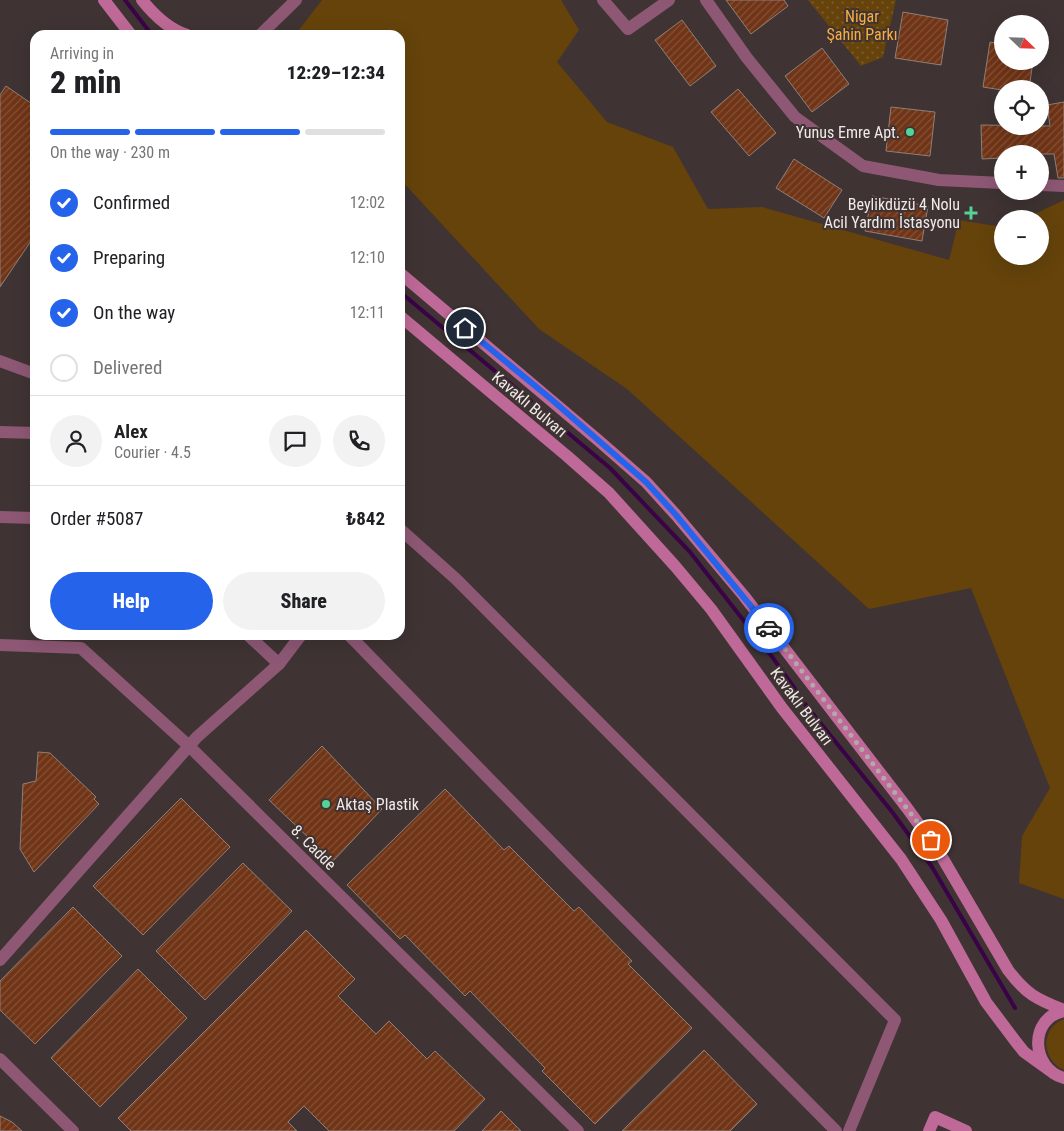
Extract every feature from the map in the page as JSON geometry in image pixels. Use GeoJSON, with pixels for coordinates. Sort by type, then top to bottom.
{"type":"FeatureCollection","features":[{"type":"Feature","properties":{"kind":"main road"},"geometry":{"type":"LineString","coordinates":[[104,0],[127,30]]}},
{"type":"Feature","properties":{"kind":"main road"},"geometry":{"type":"LineString","coordinates":[[142,0],[151,12],[174,30]]}},
{"type":"Feature","properties":{"kind":"main road","name":"Kavaklı Bulvarı"},"geometry":{"type":"LineString","coordinates":[[405,277],[646,482],[676,515],[744,596],[907,808],[939,852],[1008,970],[1022,987],[1041,1001],[1064,1010]]}},
{"type":"Feature","properties":{"kind":"main road","name":"Kavaklı Bulvarı"},"geometry":{"type":"LineString","coordinates":[[405,320],[609,493],[675,566],[711,609],[782,708],[901,859],[941,920],[986,1002],[1016,1042],[1024,1052],[1048,1070],[1063,1078]]}},
{"type":"Feature","properties":{"kind":"main road"},"geometry":{"type":"LineString","coordinates":[[1048,1070],[1037,1049],[1038,1037],[1042,1026],[1050,1017],[1064,1010]]}},
{"type":"Feature","properties":{"kind":"main road"},"geometry":{"type":"LineString","coordinates":[[929,1131],[935,1117],[964,1131]]}},
{"type":"Feature","properties":{"kind":"street"},"geometry":{"type":"LineString","coordinates":[[265,30],[296,0]]}},
{"type":"Feature","properties":{"kind":"street"},"geometry":{"type":"LineString","coordinates":[[603,0],[628,29],[669,0]]}},
{"type":"Feature","properties":{"kind":"street"},"geometry":{"type":"LineString","coordinates":[[706,0],[747,58],[795,117],[863,166],[939,180],[994,183]]}},
{"type":"Feature","properties":{"kind":"street"},"geometry":{"type":"LineString","coordinates":[[1049,185],[1064,186]]}},
{"type":"Feature","properties":{"kind":"street"},"geometry":{"type":"LineString","coordinates":[[0,361],[30,372]]}},
{"type":"Feature","properties":{"kind":"street"},"geometry":{"type":"LineString","coordinates":[[0,432],[30,433]]}},
{"type":"Feature","properties":{"kind":"street"},"geometry":{"type":"LineString","coordinates":[[0,517],[30,518]]}},
{"type":"Feature","properties":{"kind":"street"},"geometry":{"type":"LineString","coordinates":[[405,533],[456,579],[895,1020],[849,1131]]}},
{"type":"Feature","properties":{"kind":"street"},"geometry":{"type":"LineString","coordinates":[[253,640],[279,664]]}},
{"type":"Feature","properties":{"kind":"street"},"geometry":{"type":"LineString","coordinates":[[0,960],[197,737],[279,664],[297,640]]}},
{"type":"Feature","properties":{"kind":"street"},"geometry":{"type":"LineString","coordinates":[[354,640],[836,1131]]}},
{"type":"Feature","properties":{"kind":"street","name":"8. Cadde"},"geometry":{"type":"LineString","coordinates":[[0,645],[81,648],[189,746],[578,1131]]}},
{"type":"Feature","properties":{"kind":"street"},"geometry":{"type":"LineString","coordinates":[[0,1059],[73,1131]]}},
{"type":"Feature","properties":{"kind":"green space"},"geometry":{"type":"Polygon","coordinates":[[[322,0],[561,0],[579,30],[557,62],[607,122],[673,147],[708,209],[762,207],[949,260],[959,220],[994,226],[994,265],[1049,265],[1049,210],[1043,210],[1064,200],[1064,899],[1019,883],[1022,836],[1050,788],[971,588],[869,609],[627,389],[539,329],[405,184],[405,30],[299,30],[322,0]]]}},
{"type":"Feature","properties":{"kind":"green space","name":"Nigar Şahin Parkı"},"geometry":{"type":"Polygon","coordinates":[[[808,0],[896,0],[883,57],[861,66],[808,0]]]}},
{"type":"Feature","properties":{"kind":"green space"},"geometry":{"type":"Polygon","coordinates":[[[1064,1019],[1064,1070],[1051,1059],[1046,1044],[1047,1036],[1051,1029],[1056,1023],[1064,1019]]]}},
{"type":"Feature","properties":{"kind":"building"},"geometry":{"type":"Polygon","coordinates":[[[726,0],[784,0],[788,6],[751,34],[726,0]]]}},
{"type":"Feature","properties":{"kind":"building"},"geometry":{"type":"Polygon","coordinates":[[[903,12],[948,20],[941,65],[895,58],[903,12]]]}},
{"type":"Feature","properties":{"kind":"building"},"geometry":{"type":"Polygon","coordinates":[[[682,20],[716,66],[690,86],[655,40],[682,20]]]}},
{"type":"Feature","properties":{"kind":"building"},"geometry":{"type":"Polygon","coordinates":[[[990,42],[994,43],[994,70],[1032,70],[1030,80],[994,80],[994,89],[983,87],[990,42]]]}},
{"type":"Feature","properties":{"kind":"building"},"geometry":{"type":"Polygon","coordinates":[[[822,48],[849,84],[812,112],[785,76],[822,48]]]}},
{"type":"Feature","properties":{"kind":"building"},"geometry":{"type":"Polygon","coordinates":[[[6,86],[30,103],[30,242],[0,287],[0,95],[6,86]]]}},
{"type":"Feature","properties":{"kind":"building"},"geometry":{"type":"Polygon","coordinates":[[[738,89],[776,133],[749,156],[711,112],[738,89]]]}},
{"type":"Feature","properties":{"kind":"building"},"geometry":{"type":"Polygon","coordinates":[[[1064,102],[1064,178],[1058,178],[1054,154],[1049,154],[1049,145],[994,145],[994,158],[982,159],[981,125],[994,125],[994,135],[1049,135],[1049,105],[1064,102]]]}},
{"type":"Feature","properties":{"kind":"building","name":"Yunus Emre Apt."},"geometry":{"type":"Polygon","coordinates":[[[891,107],[935,112],[930,156],[886,151],[891,107]]]}},
{"type":"Feature","properties":{"kind":"building"},"geometry":{"type":"Polygon","coordinates":[[[794,159],[842,190],[824,218],[776,188],[794,159]]]}},
{"type":"Feature","properties":{"kind":"building"},"geometry":{"type":"Polygon","coordinates":[[[872,196],[928,206],[922,241],[865,231],[872,196]]]}},
{"type":"Feature","properties":{"kind":"building","name":"Aktaş Plastik"},"geometry":{"type":"Polygon","coordinates":[[[322,746],[382,809],[333,861],[269,800],[322,746]]]}},
{"type":"Feature","properties":{"kind":"building"},"geometry":{"type":"Polygon","coordinates":[[[38,752],[50,753],[96,797],[94,799],[99,804],[34,872],[20,849],[23,784],[36,781],[38,752]]]}},
{"type":"Feature","properties":{"kind":"building"},"geometry":{"type":"Polygon","coordinates":[[[445,789],[504,850],[509,846],[574,911],[579,907],[632,961],[628,964],[692,1028],[595,1124],[542,1071],[545,1068],[470,991],[465,996],[405,935],[400,939],[347,885],[445,789]]]}},
{"type":"Feature","properties":{"kind":"building"},"geometry":{"type":"Polygon","coordinates":[[[181,798],[230,847],[143,935],[93,886],[181,798]]]}},
{"type":"Feature","properties":{"kind":"building"},"geometry":{"type":"Polygon","coordinates":[[[243,863],[292,911],[205,1000],[156,951],[243,863]]]}},
{"type":"Feature","properties":{"kind":"building"},"geometry":{"type":"Polygon","coordinates":[[[73,907],[122,956],[35,1044],[0,1010],[0,981],[73,907]]]}},
{"type":"Feature","properties":{"kind":"building"},"geometry":{"type":"Polygon","coordinates":[[[306,930],[355,979],[338,996],[376,1034],[389,1021],[427,1059],[435,1051],[485,1099],[454,1131],[329,1131],[304,1106],[288,1122],[297,1131],[131,1131],[118,1118],[306,930]]]}},
{"type":"Feature","properties":{"kind":"building"},"geometry":{"type":"Polygon","coordinates":[[[138,969],[187,1018],[100,1107],[51,1058],[138,969]]]}},
{"type":"Feature","properties":{"kind":"building"},"geometry":{"type":"Polygon","coordinates":[[[704,1050],[757,1104],[730,1131],[622,1131],[704,1050]]]}},
{"type":"Feature","properties":{"kind":"building"},"geometry":{"type":"Polygon","coordinates":[[[501,1111],[521,1131],[482,1131],[501,1111]]]}},
{"type":"Feature","properties":{"kind":"building"},"geometry":{"type":"Polygon","coordinates":[[[0,1116],[12,1122],[22,1131],[0,1131],[0,1116]]]}},
{"type":"Feature","properties":{"kind":"waterway"},"geometry":{"type":"LineString","coordinates":[[125,0],[148,30]]}},
{"type":"Feature","properties":{"kind":"waterway"},"geometry":{"type":"LineString","coordinates":[[405,296],[531,401]]}},
{"type":"Feature","properties":{"kind":"waterway"},"geometry":{"type":"LineString","coordinates":[[543,412],[610,468],[690,552],[795,689]]}},
{"type":"Feature","properties":{"kind":"waterway"},"geometry":{"type":"LineString","coordinates":[[805,704],[893,813],[932,867],[1015,1008]]}},
{"type":"Feature","properties":{"kind":"way so far"},"geometry":{"type":"LineString","coordinates":[[769,628],[931,840]]}},
{"type":"Feature","properties":{"kind":"place","name":"Yunus Emre Apt."},"geometry":{"type":"Point","coordinates":[910,132]}},
{"type":"Feature","properties":{"kind":"place","name":"Beylikdüzü 4 Nolu Acil Yardım İstasyonu"},"geometry":{"type":"Point","coordinates":[971,213]}},
{"type":"Feature","properties":{"kind":"place","name":"Aktaş Plastik"},"geometry":{"type":"Point","coordinates":[326,804]}},
{"type":"Feature","properties":{"kind":"route"},"geometry":{"type":"LineString","coordinates":[[465,328],[551,399],[646,482],[676,515],[769,628]]}}]}
